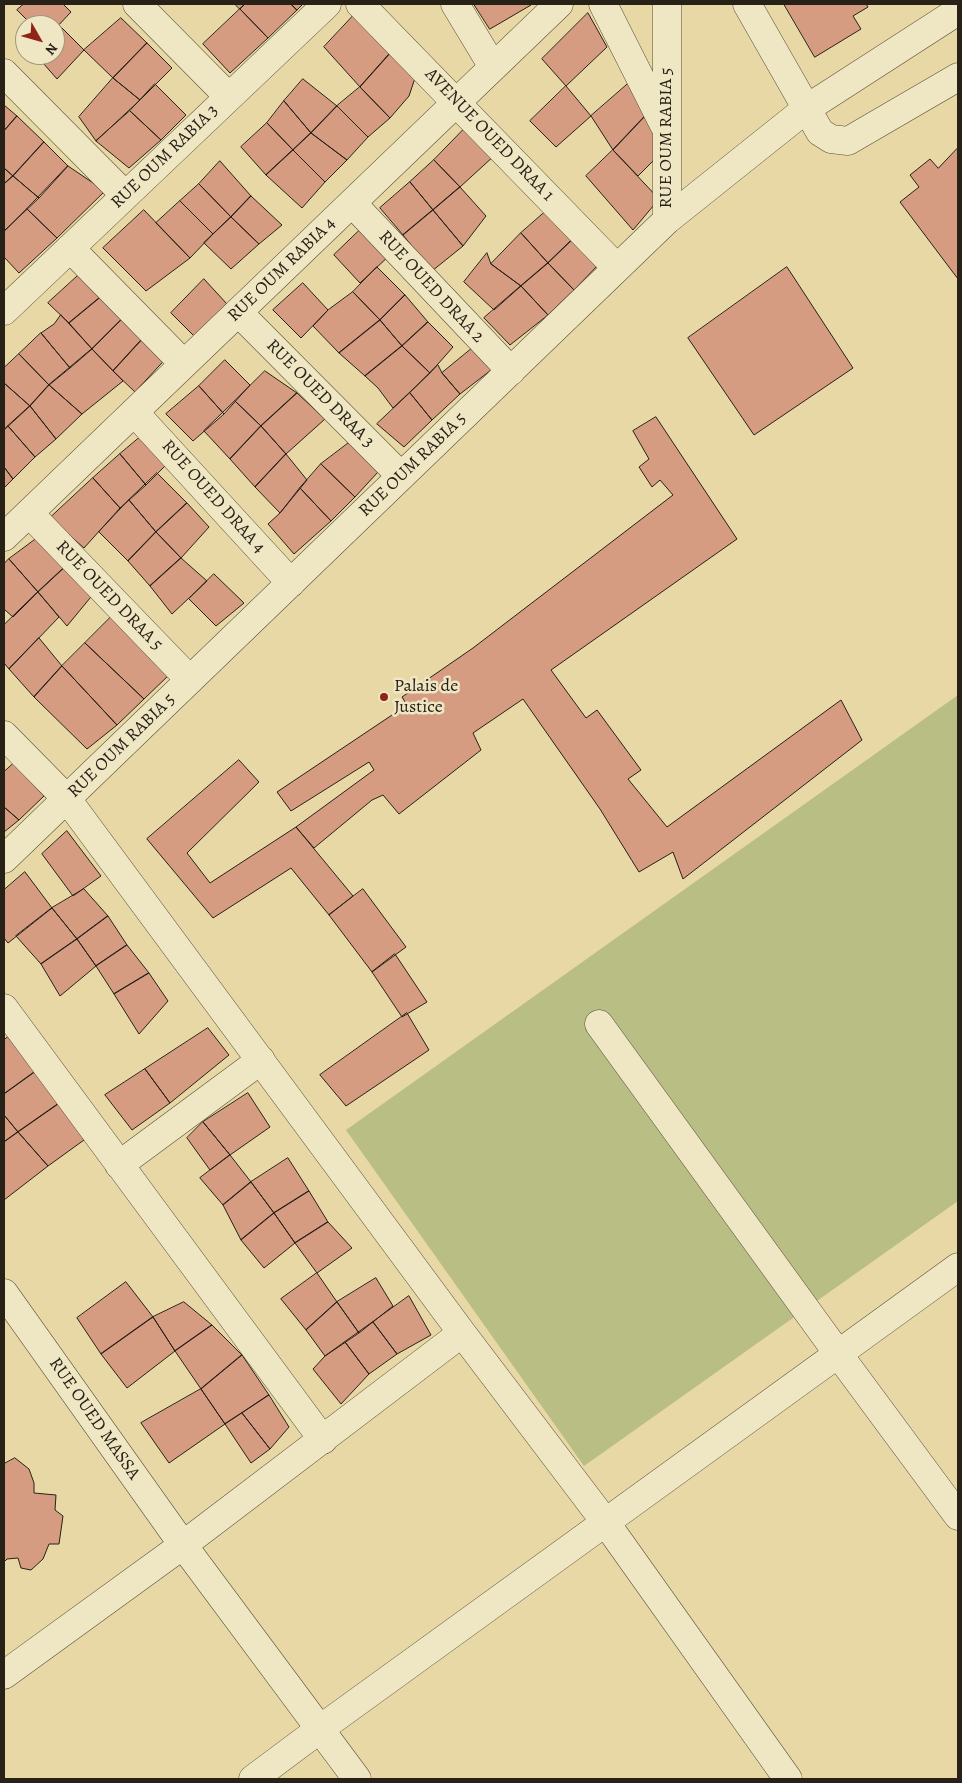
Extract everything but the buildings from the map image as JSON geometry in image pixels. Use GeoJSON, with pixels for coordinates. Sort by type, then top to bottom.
{"type":"FeatureCollection","features":[{"type":"Feature","properties":{"kind":"street"},"geometry":{"type":"LineString","coordinates":[[137,4],[229,97]]}},
{"type":"Feature","properties":{"kind":"street","name":"RUE OUM RABIA 3"},"geometry":{"type":"LineString","coordinates":[[9,296],[70,248],[327,4]]}},
{"type":"Feature","properties":{"kind":"street","name":"AVENUE OUED DRAA 1"},"geometry":{"type":"LineString","coordinates":[[360,4],[617,268]]}},
{"type":"Feature","properties":{"kind":"street"},"geometry":{"type":"LineString","coordinates":[[455,4],[493,67]]}},
{"type":"Feature","properties":{"kind":"street","name":"RUE OUM RABIA 4"},"geometry":{"type":"LineString","coordinates":[[4,537],[559,4]]}},
{"type":"Feature","properties":{"kind":"street"},"geometry":{"type":"LineString","coordinates":[[602,4],[666,129]]}},
{"type":"Feature","properties":{"kind":"street","name":"RUE OUM RABIA 5"},"geometry":{"type":"LineString","coordinates":[[4,860],[667,220],[667,4]]}},
{"type":"Feature","properties":{"kind":"street"},"geometry":{"type":"LineString","coordinates":[[747,4],[820,132],[831,139],[848,141],[958,77]]}},
{"type":"Feature","properties":{"kind":"street"},"geometry":{"type":"LineString","coordinates":[[667,220],[806,109],[958,11]]}},
{"type":"Feature","properties":{"kind":"street"},"geometry":{"type":"LineString","coordinates":[[4,73],[126,196]]}},
{"type":"Feature","properties":{"kind":"street","name":"RUE OUED DRAA 2"},"geometry":{"type":"LineString","coordinates":[[352,203],[510,371]]}},
{"type":"Feature","properties":{"kind":"street"},"geometry":{"type":"LineString","coordinates":[[70,248],[184,364]]}},
{"type":"Feature","properties":{"kind":"street","name":"RUE OUED DRAA 3"},"geometry":{"type":"LineString","coordinates":[[238,312],[401,476]]}},
{"type":"Feature","properties":{"kind":"street","name":"RUE OUED DRAA 4"},"geometry":{"type":"LineString","coordinates":[[134,412],[291,583]]}},
{"type":"Feature","properties":{"kind":"street","name":"RUE OUED DRAA 5"},"geometry":{"type":"LineString","coordinates":[[29,513],[190,680]]}},
{"type":"Feature","properties":{"kind":"street"},"geometry":{"type":"LineString","coordinates":[[4,735],[66,799],[462,1333],[606,1523],[788,1779]]}},
{"type":"Feature","properties":{"kind":"street"},"geometry":{"type":"LineString","coordinates":[[4,1008],[323,1440]]}},
{"type":"Feature","properties":{"kind":"street"},"geometry":{"type":"LineString","coordinates":[[599,1024],[958,1516]]}},
{"type":"Feature","properties":{"kind":"street"},"geometry":{"type":"LineString","coordinates":[[119,1165],[261,1060]]}},
{"type":"Feature","properties":{"kind":"street"},"geometry":{"type":"LineString","coordinates":[[254,1779],[320,1729],[958,1267]]}},
{"type":"Feature","properties":{"kind":"street","name":"RUE OUED MASSA"},"geometry":{"type":"LineString","coordinates":[[4,1293],[183,1545],[357,1779]]}},
{"type":"Feature","properties":{"kind":"street"},"geometry":{"type":"LineString","coordinates":[[4,1675],[183,1545],[462,1333]]}},
{"type":"Feature","properties":{"kind":"green space"},"geometry":{"type":"Polygon","coordinates":[[[958,695],[958,1201],[584,1466],[346,1130],[958,695]]]}},
{"type":"Feature","properties":{"kind":"place","name":"Palais de Justice"},"geometry":{"type":"Point","coordinates":[384,697]}}]}
